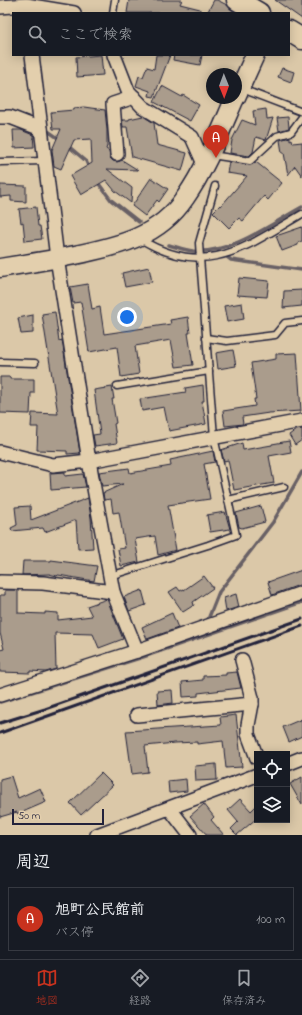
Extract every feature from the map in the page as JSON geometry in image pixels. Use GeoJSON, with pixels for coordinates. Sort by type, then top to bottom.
{"type":"FeatureCollection","features":[{"type":"Feature","properties":{"kind":"main road"},"geometry":{"type":"LineString","coordinates":[[237,0],[257,12]]}},
{"type":"Feature","properties":{"kind":"main road"},"geometry":{"type":"LineString","coordinates":[[290,32],[302,39]]}},
{"type":"Feature","properties":{"kind":"street"},"geometry":{"type":"LineString","coordinates":[[0,7],[26,6],[67,12]]}},
{"type":"Feature","properties":{"kind":"street"},"geometry":{"type":"LineString","coordinates":[[32,56],[57,258],[89,461],[113,592],[137,651]]}},
{"type":"Feature","properties":{"kind":"street"},"geometry":{"type":"LineString","coordinates":[[114,56],[128,91],[143,107],[192,137],[207,158]]}},
{"type":"Feature","properties":{"kind":"street"},"geometry":{"type":"LineString","coordinates":[[242,83],[255,56]]}},
{"type":"Feature","properties":{"kind":"street"},"geometry":{"type":"LineString","coordinates":[[117,154],[113,104],[134,97]]}},
{"type":"Feature","properties":{"kind":"street"},"geometry":{"type":"LineString","coordinates":[[0,268],[112,247],[154,229],[168,218],[185,199],[199,177],[232,104]]}},
{"type":"Feature","properties":{"kind":"street"},"geometry":{"type":"LineString","coordinates":[[0,117],[10,116],[41,129]]}},
{"type":"Feature","properties":{"kind":"street"},"geometry":{"type":"LineString","coordinates":[[0,452],[53,465],[89,461],[302,421]]}},
{"type":"Feature","properties":{"kind":"street"},"geometry":{"type":"LineString","coordinates":[[0,582],[43,583],[113,592]]}},
{"type":"Feature","properties":{"kind":"street"},"geometry":{"type":"LineString","coordinates":[[0,695],[137,651],[302,593]]}},
{"type":"Feature","properties":{"kind":"street"},"geometry":{"type":"LineString","coordinates":[[242,660],[252,698],[248,734],[254,751]]}},
{"type":"Feature","properties":{"kind":"street"},"geometry":{"type":"LineString","coordinates":[[137,715],[252,704]]}},
{"type":"Feature","properties":{"kind":"street"},"geometry":{"type":"LineString","coordinates":[[290,763],[302,758]]}},
{"type":"Feature","properties":{"kind":"street"},"geometry":{"type":"LineString","coordinates":[[98,835],[254,776]]}},
{"type":"Feature","properties":{"kind":"street"},"geometry":{"type":"LineString","coordinates":[[170,809],[190,835]]}},
{"type":"Feature","properties":{"kind":"lane"},"geometry":{"type":"LineString","coordinates":[[113,12],[114,0]]}},
{"type":"Feature","properties":{"kind":"lane"},"geometry":{"type":"LineString","coordinates":[[242,95],[302,112]]}},
{"type":"Feature","properties":{"kind":"lane"},"geometry":{"type":"LineString","coordinates":[[207,158],[218,156],[250,161],[277,136],[291,132],[302,117]]}},
{"type":"Feature","properties":{"kind":"lane"},"geometry":{"type":"LineString","coordinates":[[0,162],[45,161]]}},
{"type":"Feature","properties":{"kind":"lane"},"geometry":{"type":"LineString","coordinates":[[110,576],[236,535],[214,437],[199,243],[215,186]]}},
{"type":"Feature","properties":{"kind":"lane"},"geometry":{"type":"LineString","coordinates":[[138,237],[167,252],[181,256],[200,258],[215,257],[254,242],[302,214]]}},
{"type":"Feature","properties":{"kind":"lane"},"geometry":{"type":"LineString","coordinates":[[206,338],[227,341],[275,335],[285,322],[302,321]]}},
{"type":"Feature","properties":{"kind":"lane"},"geometry":{"type":"LineString","coordinates":[[0,362],[35,363]]}},
{"type":"Feature","properties":{"kind":"lane"},"geometry":{"type":"LineString","coordinates":[[117,386],[208,371]]}},
{"type":"Feature","properties":{"kind":"lane"},"geometry":{"type":"LineString","coordinates":[[228,500],[284,487]]}},
{"type":"Feature","properties":{"kind":"building"},"geometry":{"type":"Polygon","coordinates":[[[129,0],[182,0],[180,4],[200,9],[200,12],[127,12],[129,0]]]}},
{"type":"Feature","properties":{"kind":"building"},"geometry":{"type":"Polygon","coordinates":[[[214,0],[217,0],[227,5],[235,12],[208,12],[214,0]]]}},
{"type":"Feature","properties":{"kind":"building"},"geometry":{"type":"Polygon","coordinates":[[[275,0],[302,0],[302,19],[275,0]]]}},
{"type":"Feature","properties":{"kind":"building"},"geometry":{"type":"Polygon","coordinates":[[[101,56],[103,75],[77,77],[76,57],[101,56]]]}},
{"type":"Feature","properties":{"kind":"building"},"geometry":{"type":"Polygon","coordinates":[[[156,56],[170,56],[154,97],[149,96],[150,91],[136,86],[139,76],[143,77],[147,67],[154,69],[156,56]]]}},
{"type":"Feature","properties":{"kind":"building"},"geometry":{"type":"Polygon","coordinates":[[[174,56],[202,56],[200,65],[173,60],[174,56]]]}},
{"type":"Feature","properties":{"kind":"building"},"geometry":{"type":"Polygon","coordinates":[[[282,68],[294,72],[291,82],[278,77],[282,68]]]}},
{"type":"Feature","properties":{"kind":"building"},"geometry":{"type":"Polygon","coordinates":[[[162,86],[182,97],[183,95],[199,105],[190,121],[154,102],[162,86]]]}},
{"type":"Feature","properties":{"kind":"building"},"geometry":{"type":"Polygon","coordinates":[[[84,107],[105,110],[107,130],[106,149],[109,151],[110,158],[117,162],[122,160],[138,170],[107,169],[132,188],[131,203],[115,191],[106,180],[81,195],[70,176],[92,163],[91,139],[74,140],[61,169],[54,166],[52,150],[61,129],[53,129],[51,112],[74,110],[74,108],[84,107]]]}},
{"type":"Feature","properties":{"kind":"building"},"geometry":{"type":"Polygon","coordinates":[[[266,109],[267,119],[273,118],[266,140],[256,137],[253,152],[249,156],[230,153],[232,140],[242,120],[255,125],[253,111],[266,109]]]}},
{"type":"Feature","properties":{"kind":"building"},"geometry":{"type":"Polygon","coordinates":[[[143,116],[154,123],[157,145],[187,153],[182,171],[132,157],[127,127],[123,127],[122,120],[129,120],[143,116]]]}},
{"type":"Feature","properties":{"kind":"building"},"geometry":{"type":"Polygon","coordinates":[[[288,117],[289,128],[279,131],[277,118],[288,117]]]}},
{"type":"Feature","properties":{"kind":"building"},"geometry":{"type":"Polygon","coordinates":[[[13,130],[21,130],[33,135],[34,147],[14,148],[13,130]]]}},
{"type":"Feature","properties":{"kind":"building"},"geometry":{"type":"Polygon","coordinates":[[[290,137],[290,140],[292,139],[293,143],[302,142],[302,176],[295,166],[288,175],[280,140],[290,137]]]}},
{"type":"Feature","properties":{"kind":"building"},"geometry":{"type":"Polygon","coordinates":[[[229,162],[250,165],[256,162],[282,183],[268,200],[264,196],[243,221],[239,218],[229,228],[213,212],[220,205],[221,206],[247,176],[227,173],[229,162]]]}},
{"type":"Feature","properties":{"kind":"building"},"geometry":{"type":"Polygon","coordinates":[[[151,178],[168,189],[159,202],[157,200],[145,216],[132,206],[151,178]]]}},
{"type":"Feature","properties":{"kind":"building"},"geometry":{"type":"Polygon","coordinates":[[[0,185],[26,186],[26,202],[11,201],[11,196],[0,197],[0,185]]]}},
{"type":"Feature","properties":{"kind":"building"},"geometry":{"type":"Polygon","coordinates":[[[36,207],[38,226],[40,226],[42,239],[25,241],[23,222],[21,223],[19,209],[36,207]]]}},
{"type":"Feature","properties":{"kind":"building"},"geometry":{"type":"Polygon","coordinates":[[[302,227],[302,241],[298,243],[298,245],[282,251],[276,236],[302,227]]]}},
{"type":"Feature","properties":{"kind":"building"},"geometry":{"type":"Polygon","coordinates":[[[149,267],[152,282],[125,287],[122,273],[149,267]]]}},
{"type":"Feature","properties":{"kind":"building"},"geometry":{"type":"Polygon","coordinates":[[[239,278],[269,281],[267,297],[237,295],[239,278]]]}},
{"type":"Feature","properties":{"kind":"building"},"geometry":{"type":"Polygon","coordinates":[[[88,284],[92,309],[100,307],[104,334],[171,324],[170,320],[188,317],[190,333],[188,333],[193,365],[176,367],[171,340],[135,346],[139,374],[121,377],[117,347],[89,352],[81,302],[73,303],[70,287],[88,284]]]}},
{"type":"Feature","properties":{"kind":"building"},"geometry":{"type":"Polygon","coordinates":[[[302,290],[302,306],[283,308],[284,291],[302,290]]]}},
{"type":"Feature","properties":{"kind":"building"},"geometry":{"type":"Polygon","coordinates":[[[242,303],[244,319],[227,322],[224,306],[242,303]]]}},
{"type":"Feature","properties":{"kind":"building"},"geometry":{"type":"Polygon","coordinates":[[[55,312],[59,341],[62,340],[80,453],[67,454],[67,451],[37,450],[38,427],[31,427],[32,413],[58,414],[42,314],[55,312]]]}},
{"type":"Feature","properties":{"kind":"building"},"geometry":{"type":"Polygon","coordinates":[[[33,315],[33,333],[21,334],[18,318],[33,315]]]}},
{"type":"Feature","properties":{"kind":"building"},"geometry":{"type":"Polygon","coordinates":[[[233,350],[236,366],[218,369],[216,353],[233,350]]]}},
{"type":"Feature","properties":{"kind":"building"},"geometry":{"type":"Polygon","coordinates":[[[297,353],[301,411],[269,413],[242,417],[243,424],[225,426],[223,411],[255,406],[254,399],[256,399],[251,363],[276,359],[276,354],[297,353]]]}},
{"type":"Feature","properties":{"kind":"building"},"geometry":{"type":"Polygon","coordinates":[[[0,377],[10,377],[10,379],[34,379],[34,393],[31,393],[30,414],[0,413],[0,377]]]}},
{"type":"Feature","properties":{"kind":"building"},"geometry":{"type":"Polygon","coordinates":[[[203,385],[204,401],[202,401],[206,424],[169,431],[164,407],[142,411],[140,399],[186,392],[185,388],[203,385]]]}},
{"type":"Feature","properties":{"kind":"building"},"geometry":{"type":"Polygon","coordinates":[[[112,387],[114,399],[112,399],[116,423],[114,424],[117,443],[95,446],[93,435],[100,434],[94,390],[112,387]]]}},
{"type":"Feature","properties":{"kind":"building"},"geometry":{"type":"Polygon","coordinates":[[[302,429],[302,440],[295,445],[289,435],[296,430],[302,429]]]}},
{"type":"Feature","properties":{"kind":"building"},"geometry":{"type":"Polygon","coordinates":[[[289,441],[291,452],[269,456],[274,483],[234,490],[228,460],[224,461],[221,450],[242,443],[243,450],[289,441]]]}},
{"type":"Feature","properties":{"kind":"building"},"geometry":{"type":"Polygon","coordinates":[[[213,451],[215,462],[204,464],[210,499],[168,505],[176,550],[158,555],[155,536],[135,539],[139,562],[121,566],[118,549],[125,548],[119,512],[113,513],[111,499],[104,500],[103,493],[123,484],[102,486],[99,472],[129,468],[130,473],[171,466],[170,460],[213,451]]]}},
{"type":"Feature","properties":{"kind":"building"},"geometry":{"type":"Polygon","coordinates":[[[65,472],[65,476],[83,474],[86,487],[51,490],[50,473],[65,472]]]}},
{"type":"Feature","properties":{"kind":"building"},"geometry":{"type":"Polygon","coordinates":[[[88,498],[93,548],[78,549],[76,520],[45,532],[43,528],[12,531],[11,528],[17,525],[15,507],[30,506],[31,520],[88,498]]]}},
{"type":"Feature","properties":{"kind":"building"},"geometry":{"type":"Polygon","coordinates":[[[261,506],[265,522],[242,528],[239,527],[236,513],[261,506]]]}},
{"type":"Feature","properties":{"kind":"building"},"geometry":{"type":"Polygon","coordinates":[[[225,512],[230,529],[210,532],[207,515],[225,512]]]}},
{"type":"Feature","properties":{"kind":"building"},"geometry":{"type":"Polygon","coordinates":[[[51,560],[97,566],[94,581],[49,574],[22,575],[23,561],[51,560]]]}},
{"type":"Feature","properties":{"kind":"building"},"geometry":{"type":"Polygon","coordinates":[[[302,570],[302,584],[272,595],[268,582],[302,570]]]}},
{"type":"Feature","properties":{"kind":"building"},"geometry":{"type":"Polygon","coordinates":[[[204,576],[213,588],[193,602],[194,605],[183,612],[169,592],[177,587],[180,591],[184,590],[204,576]]]}},
{"type":"Feature","properties":{"kind":"building"},"geometry":{"type":"Polygon","coordinates":[[[5,590],[18,590],[18,613],[58,613],[58,620],[92,616],[87,606],[107,599],[123,639],[99,648],[93,634],[55,633],[56,669],[46,672],[30,671],[30,673],[0,672],[0,650],[4,649],[0,633],[0,595],[5,595],[5,590]]]}},
{"type":"Feature","properties":{"kind":"building"},"geometry":{"type":"Polygon","coordinates":[[[142,590],[146,605],[129,611],[124,597],[142,590]]]}},
{"type":"Feature","properties":{"kind":"building"},"geometry":{"type":"Polygon","coordinates":[[[236,594],[239,607],[226,611],[224,598],[236,594]]]}},
{"type":"Feature","properties":{"kind":"building"},"geometry":{"type":"Polygon","coordinates":[[[172,613],[178,628],[147,639],[142,627],[172,613]]]}},
{"type":"Feature","properties":{"kind":"building"},"geometry":{"type":"Polygon","coordinates":[[[237,672],[241,688],[198,693],[198,696],[183,697],[182,682],[203,680],[203,676],[226,675],[226,673],[237,672]]]}},
{"type":"Feature","properties":{"kind":"building"},"geometry":{"type":"Polygon","coordinates":[[[172,690],[173,703],[158,705],[157,691],[172,690]]]}},
{"type":"Feature","properties":{"kind":"building"},"geometry":{"type":"Polygon","coordinates":[[[236,715],[242,767],[226,768],[223,741],[197,744],[197,742],[175,743],[145,746],[148,772],[132,774],[126,731],[221,725],[220,717],[236,715]]]}},
{"type":"Feature","properties":{"kind":"building"},"geometry":{"type":"Polygon","coordinates":[[[302,719],[302,736],[289,742],[283,727],[302,719]]]}},
{"type":"Feature","properties":{"kind":"building"},"geometry":{"type":"Polygon","coordinates":[[[216,764],[217,780],[196,781],[195,766],[216,764]]]}},
{"type":"Feature","properties":{"kind":"building"},"geometry":{"type":"Polygon","coordinates":[[[101,773],[113,785],[81,815],[70,803],[101,773]]]}},
{"type":"Feature","properties":{"kind":"building"},"geometry":{"type":"Polygon","coordinates":[[[11,776],[18,798],[40,788],[46,802],[18,814],[17,812],[0,817],[0,779],[11,776]]]}},
{"type":"Feature","properties":{"kind":"building"},"geometry":{"type":"Polygon","coordinates":[[[302,777],[302,805],[290,784],[302,777]]]}},
{"type":"Feature","properties":{"kind":"building"},"geometry":{"type":"Polygon","coordinates":[[[186,779],[187,791],[169,793],[168,781],[186,779]]]}},
{"type":"Feature","properties":{"kind":"building"},"geometry":{"type":"Polygon","coordinates":[[[240,799],[251,811],[254,808],[254,821],[237,835],[231,829],[238,822],[228,810],[240,799]]]}},
{"type":"Feature","properties":{"kind":"building"},"geometry":{"type":"Polygon","coordinates":[[[204,804],[214,817],[211,820],[224,835],[207,835],[190,816],[204,804]]]}},
{"type":"Feature","properties":{"kind":"waterway"},"geometry":{"type":"LineString","coordinates":[[45,129],[61,140]]}},
{"type":"Feature","properties":{"kind":"waterway"},"geometry":{"type":"LineString","coordinates":[[67,145],[86,161],[90,170]]}},
{"type":"Feature","properties":{"kind":"waterway"},"geometry":{"type":"LineString","coordinates":[[96,180],[111,200],[139,222]]}},
{"type":"Feature","properties":{"kind":"waterway"},"geometry":{"type":"LineString","coordinates":[[169,245],[193,251],[208,251],[222,248],[250,237],[302,207]]}},
{"type":"Feature","properties":{"kind":"waterway"},"geometry":{"type":"LineString","coordinates":[[217,249],[231,260],[302,270]]}},
{"type":"Feature","properties":{"kind":"waterway"},"geometry":{"type":"LineString","coordinates":[[207,622],[219,592],[273,522],[302,472]]}},
{"type":"Feature","properties":{"kind":"waterway"},"geometry":{"type":"LineString","coordinates":[[0,702],[143,657],[302,602]]}},
{"type":"Feature","properties":{"kind":"railway"},"geometry":{"type":"LineString","coordinates":[[0,723],[45,709],[302,619]]}},
{"type":"Feature","properties":{"kind":"railway"},"geometry":{"type":"LineString","coordinates":[[0,733],[302,626]]}},
{"type":"Feature","properties":{"kind":"place","name":"旭町公民館前"},"geometry":{"type":"Point","coordinates":[216,158]}}]}
